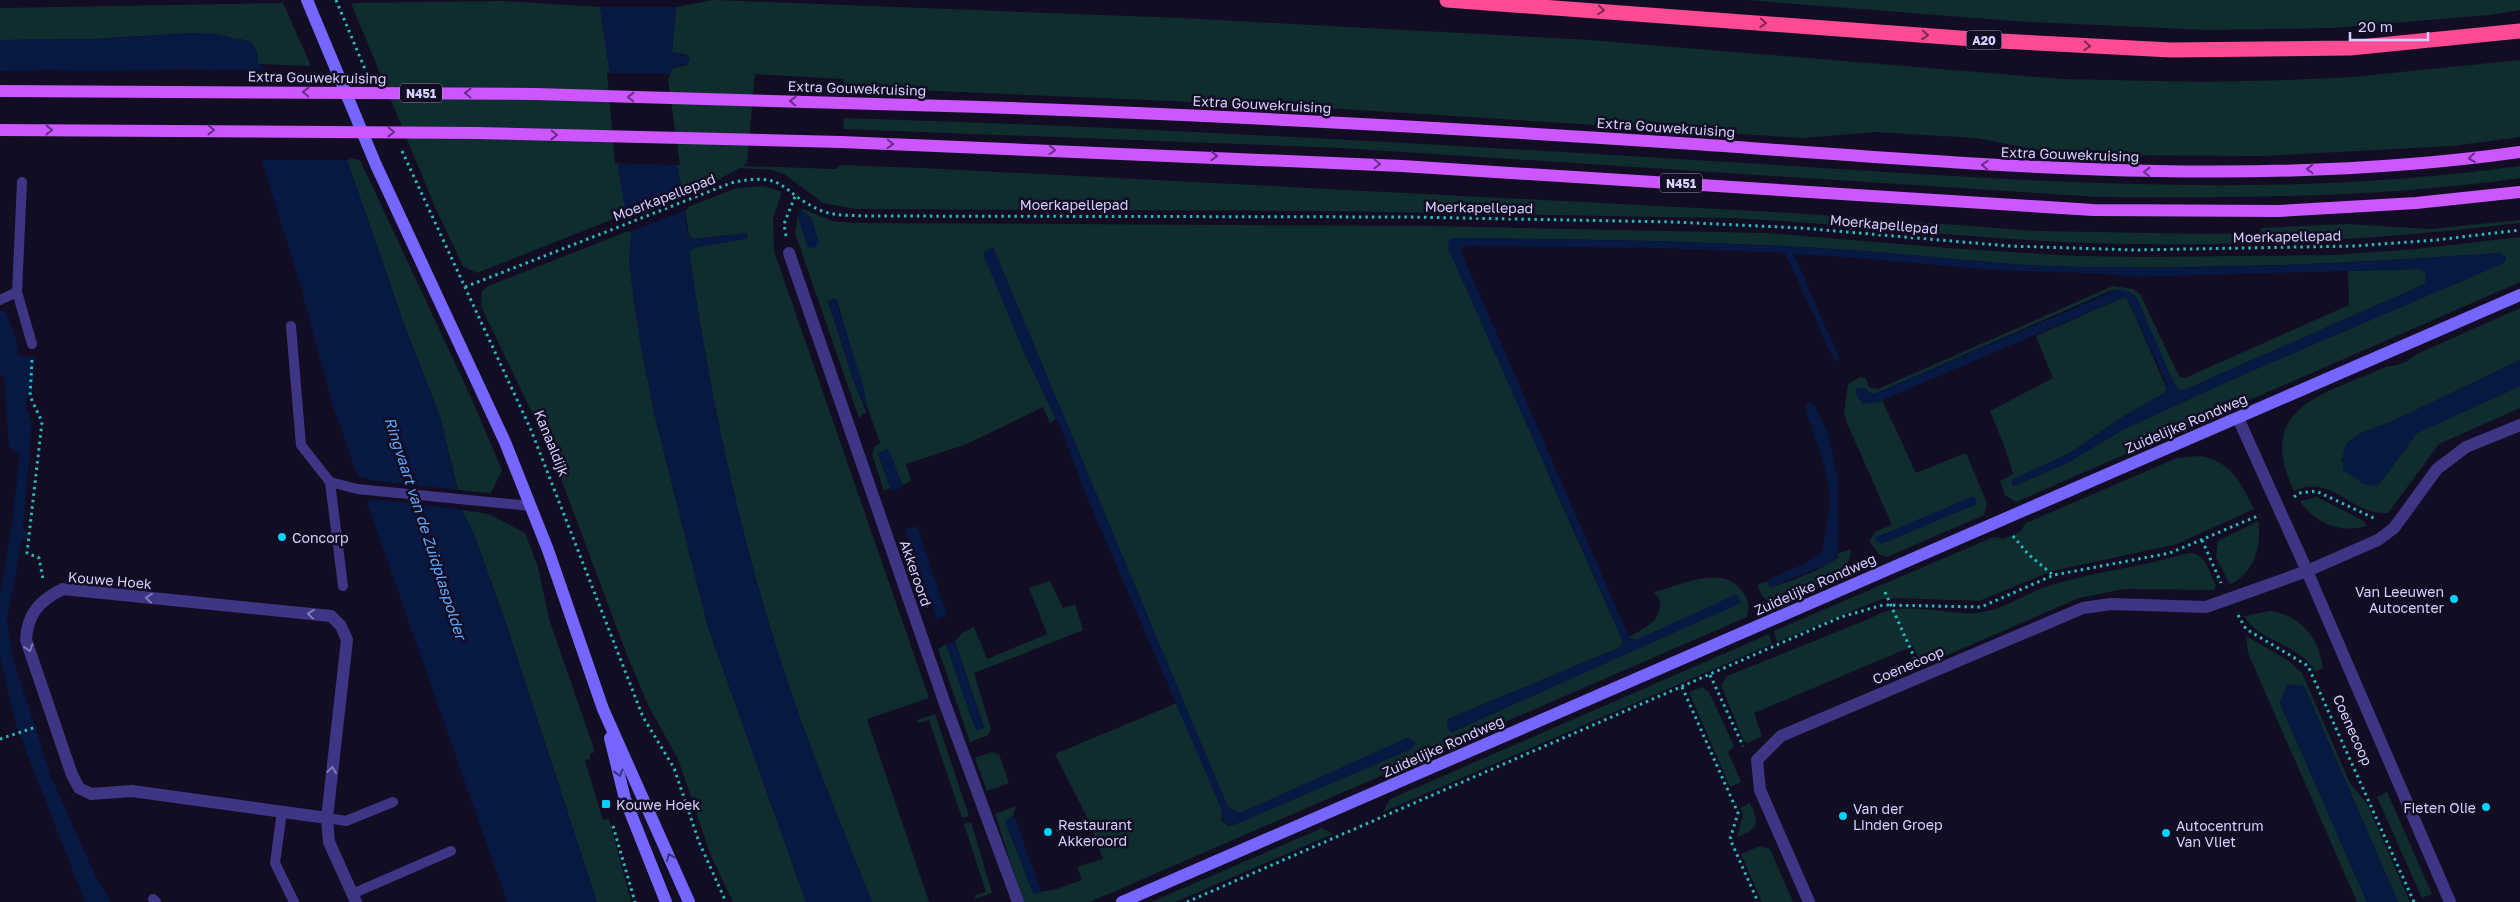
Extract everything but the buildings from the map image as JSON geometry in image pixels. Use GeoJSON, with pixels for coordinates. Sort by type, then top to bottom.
{"type":"FeatureCollection","features":[{"type":"Feature","properties":{"kind":"highway","name":"A20"},"geometry":{"type":"LineString","coordinates":[[1447,0],[1991,40],[2170,50],[2350,48],[2520,31]]}},
{"type":"Feature","properties":{"kind":"main road"},"geometry":{"type":"LineString","coordinates":[[308,3],[376,166],[470,365],[531,506],[603,709],[689,902]]}},
{"type":"Feature","properties":{"kind":"main road","name":"Extra Gouwekruising"},"geometry":{"type":"LineString","coordinates":[[0,91],[535,94],[1044,110],[1491,130],[1920,161],[2095,170],[2198,172],[2335,168],[2520,152]]}},
{"type":"Feature","properties":{"kind":"main road","name":"N451"},"geometry":{"type":"LineString","coordinates":[[0,130],[418,132],[841,142],[1402,166],[2093,210],[2185,212],[2287,210],[2407,204],[2520,192]]}},
{"type":"Feature","properties":{"kind":"main road","name":"Zuidelijke Rondweg"},"geometry":{"type":"LineString","coordinates":[[1122,902],[2520,295]]}},
{"type":"Feature","properties":{"kind":"main road"},"geometry":{"type":"LineString","coordinates":[[603,709],[625,798],[666,902]]}},
{"type":"Feature","properties":{"kind":"street","name":"Akkeroord"},"geometry":{"type":"LineString","coordinates":[[789,253],[946,704],[1018,902]]}},
{"type":"Feature","properties":{"kind":"street","name":"Coenecoop"},"geometry":{"type":"LineString","coordinates":[[2238,418],[2307,571],[2450,902]]}},
{"type":"Feature","properties":{"kind":"street","name":"Coenecoop"},"geometry":{"type":"LineString","coordinates":[[1757,760],[1781,736],[2083,608],[2111,604],[2206,607],[2307,571],[2378,540],[2394,528],[2438,469],[2466,447],[2520,425]]}},
{"type":"Feature","properties":{"kind":"street","name":"Kouwe Hoek"},"geometry":{"type":"LineString","coordinates":[[47,597],[63,589],[331,616],[342,626],[347,640],[327,818],[329,842],[354,898]]}},
{"type":"Feature","properties":{"kind":"street"},"geometry":{"type":"LineString","coordinates":[[47,597],[33,612],[27,625],[26,640],[72,775],[79,788],[91,794],[132,791],[327,818]]}},
{"type":"Feature","properties":{"kind":"street"},"geometry":{"type":"LineString","coordinates":[[1757,760],[1760,790],[1809,902]]}},
{"type":"Feature","properties":{"kind":"lane"},"geometry":{"type":"LineString","coordinates":[[22,182],[17,292],[32,349]]}},
{"type":"Feature","properties":{"kind":"lane"},"geometry":{"type":"LineString","coordinates":[[0,300],[17,292]]}},
{"type":"Feature","properties":{"kind":"lane"},"geometry":{"type":"LineString","coordinates":[[291,326],[302,445],[330,482],[343,586]]}},
{"type":"Feature","properties":{"kind":"lane"},"geometry":{"type":"LineString","coordinates":[[330,482],[357,489],[531,506]]}},
{"type":"Feature","properties":{"kind":"lane"},"geometry":{"type":"LineString","coordinates":[[327,818],[346,821],[393,802]]}},
{"type":"Feature","properties":{"kind":"lane"},"geometry":{"type":"LineString","coordinates":[[282,811],[275,863],[294,902]]}},
{"type":"Feature","properties":{"kind":"lane"},"geometry":{"type":"LineString","coordinates":[[354,898],[451,851]]}},
{"type":"Feature","properties":{"kind":"path"},"geometry":{"type":"LineString","coordinates":[[336,0],[369,78]]}},
{"type":"Feature","properties":{"kind":"path","name":"Kanaaldijk"},"geometry":{"type":"LineString","coordinates":[[400,147],[531,430],[644,717],[674,768],[699,842],[726,902]]}},
{"type":"Feature","properties":{"kind":"path","name":"Moerkapellepad"},"geometry":{"type":"LineString","coordinates":[[465,287],[709,191],[731,183],[762,178],[776,181],[821,210],[839,215],[1417,218],[1674,222],[1775,226],[2009,246],[2117,250],[2346,246],[2436,240],[2520,230]]}},
{"type":"Feature","properties":{"kind":"path"},"geometry":{"type":"LineString","coordinates":[[789,253],[784,224],[796,194]]}},
{"type":"Feature","properties":{"kind":"path"},"geometry":{"type":"LineString","coordinates":[[32,349],[30,396],[42,422],[27,553],[39,558],[47,597]]}},
{"type":"Feature","properties":{"kind":"path"},"geometry":{"type":"LineString","coordinates":[[1187,902],[1841,617],[1891,604],[1981,607],[2054,575],[2028,554],[2000,520]]}},
{"type":"Feature","properties":{"kind":"path","name":"Coenecoop"},"geometry":{"type":"LineString","coordinates":[[2054,575],[2170,552],[2202,540],[2229,600],[2246,629],[2308,666],[2414,902]]}},
{"type":"Feature","properties":{"kind":"path"},"geometry":{"type":"LineString","coordinates":[[1891,604],[1922,676]]}},
{"type":"Feature","properties":{"kind":"path"},"geometry":{"type":"LineString","coordinates":[[1710,674],[1740,743],[1757,760]]}},
{"type":"Feature","properties":{"kind":"path"},"geometry":{"type":"LineString","coordinates":[[1682,687],[1738,813],[1730,839],[1758,902]]}},
{"type":"Feature","properties":{"kind":"path"},"geometry":{"type":"LineString","coordinates":[[0,739],[36,727]]}},
{"type":"Feature","properties":{"kind":"path"},"geometry":{"type":"LineString","coordinates":[[612,822],[635,902]]}},
{"type":"Feature","properties":{"kind":"green space"},"geometry":{"type":"Polygon","coordinates":[[[714,0],[1181,18],[1590,40],[2062,79],[2205,82],[2289,80],[2352,77],[2520,60],[2520,137],[2452,146],[2264,156],[2063,155],[1976,138],[1875,132],[1802,138],[1310,107],[844,87],[844,79],[755,74],[747,163],[743,166],[835,169],[841,165],[922,168],[1793,213],[2039,231],[2205,234],[2260,233],[2261,228],[2346,224],[2430,229],[2520,220],[2520,223],[2412,234],[2304,241],[2142,244],[2042,241],[1815,223],[1724,218],[1328,211],[856,209],[823,203],[784,174],[772,170],[740,168],[720,179],[682,193],[673,142],[666,79],[673,68],[687,65],[687,55],[672,52],[676,7],[714,0]]]}},
{"type":"Feature","properties":{"kind":"green space"},"geometry":{"type":"Polygon","coordinates":[[[1747,0],[2520,0],[2520,10],[2491,15],[2331,28],[2206,30],[2013,21],[1747,0]]]}},
{"type":"Feature","properties":{"kind":"green space"},"geometry":{"type":"Polygon","coordinates":[[[503,1],[600,7],[614,102],[626,214],[477,273],[463,266],[435,207],[351,3],[503,1]]]}},
{"type":"Feature","properties":{"kind":"green space"},"geometry":{"type":"Polygon","coordinates":[[[283,3],[311,66],[258,64],[258,53],[245,40],[195,33],[93,39],[0,40],[0,8],[283,3]]]}},
{"type":"Feature","properties":{"kind":"green space"},"geometry":{"type":"Polygon","coordinates":[[[844,118],[1286,137],[1618,155],[1927,175],[2124,184],[2322,183],[2421,177],[2520,166],[2520,178],[2468,185],[2363,193],[2257,197],[2099,197],[1341,148],[843,129],[844,118]]]}},
{"type":"Feature","properties":{"kind":"green space"},"geometry":{"type":"Polygon","coordinates":[[[346,157],[360,160],[469,393],[502,470],[491,493],[458,490],[440,417],[404,324],[346,157]]]}},
{"type":"Feature","properties":{"kind":"green space"},"geometry":{"type":"Polygon","coordinates":[[[764,186],[782,192],[773,218],[774,251],[929,698],[867,719],[929,902],[872,902],[797,709],[761,595],[735,498],[714,400],[689,252],[693,248],[745,239],[748,236],[747,233],[694,239],[689,237],[685,208],[737,188],[764,186]]]}},
{"type":"Feature","properties":{"kind":"green space"},"geometry":{"type":"Polygon","coordinates":[[[804,209],[832,221],[855,223],[1433,226],[1765,233],[2075,256],[2333,255],[2416,249],[2520,237],[2520,282],[2016,502],[2005,495],[2000,481],[2013,474],[1990,411],[2053,378],[2036,336],[2124,297],[2127,298],[2167,389],[2163,396],[2124,416],[2070,453],[2012,480],[2012,485],[2014,486],[2067,463],[2124,429],[2240,376],[2501,264],[2506,260],[2500,253],[2290,264],[2185,267],[2079,267],[2021,265],[1877,252],[1749,244],[1453,238],[1552,483],[1623,641],[1621,647],[1448,719],[1449,730],[1452,732],[1741,602],[1636,640],[1631,639],[1629,637],[1647,627],[1658,614],[1660,600],[1654,592],[1701,578],[1713,577],[1724,579],[1735,583],[1745,595],[1748,604],[1747,617],[1090,902],[1023,902],[995,814],[1016,806],[1013,816],[1005,821],[1033,893],[1057,889],[1082,880],[1077,867],[1103,859],[1091,825],[1055,754],[1177,703],[1222,810],[1221,820],[1229,826],[1411,749],[1240,813],[1228,807],[993,248],[984,252],[1024,352],[1056,419],[1050,423],[1043,407],[967,444],[906,464],[911,481],[902,485],[889,451],[878,453],[890,488],[884,491],[872,454],[875,446],[880,443],[869,412],[837,300],[828,301],[853,379],[866,412],[859,418],[795,233],[798,216],[807,245],[811,218],[800,210],[804,209]]]}},
{"type":"Feature","properties":{"kind":"green space"},"geometry":{"type":"Polygon","coordinates":[[[631,230],[629,264],[640,341],[655,416],[708,627],[806,902],[733,902],[711,856],[678,759],[649,707],[627,655],[553,457],[481,306],[482,291],[488,286],[631,230]]]}},
{"type":"Feature","properties":{"kind":"green space"},"geometry":{"type":"Polygon","coordinates":[[[2420,269],[2426,273],[2425,284],[2184,390],[2179,390],[2175,386],[2135,295],[2112,290],[1877,393],[1870,393],[1864,388],[1856,389],[1856,394],[1863,404],[1882,400],[1916,473],[1966,453],[1987,503],[1984,515],[1887,557],[1879,554],[1869,541],[1876,531],[1892,525],[1844,413],[1848,384],[1860,377],[1866,378],[1869,387],[1878,389],[2113,286],[2133,289],[2140,294],[2176,370],[2180,377],[2185,378],[2349,305],[2348,271],[2420,269]],[[1974,497],[1880,544],[1977,504],[1974,497]]]}},
{"type":"Feature","properties":{"kind":"green space"},"geometry":{"type":"Polygon","coordinates":[[[2520,308],[2520,360],[2393,421],[2359,434],[2347,443],[2341,462],[2372,486],[2380,483],[2417,433],[2520,386],[2520,408],[2439,444],[2388,513],[2375,512],[2363,508],[2320,487],[2307,487],[2294,491],[2284,462],[2283,439],[2289,421],[2302,407],[2320,395],[2341,385],[2388,366],[2403,363],[2415,355],[2520,308]]]}},
{"type":"Feature","properties":{"kind":"green space"},"geometry":{"type":"Polygon","coordinates":[[[2200,456],[2220,463],[2227,468],[2239,482],[2254,509],[2177,544],[2052,571],[1979,601],[1882,599],[1777,642],[1774,631],[1991,538],[2003,539],[2020,532],[2026,523],[2177,458],[2200,456]]]}},
{"type":"Feature","properties":{"kind":"green space"},"geometry":{"type":"Polygon","coordinates":[[[2317,497],[2364,521],[2366,526],[2347,529],[2321,521],[2306,509],[2300,501],[2317,497]]]}},
{"type":"Feature","properties":{"kind":"green space"},"geometry":{"type":"Polygon","coordinates":[[[462,510],[489,514],[525,533],[538,567],[549,619],[595,752],[590,754],[590,759],[585,761],[603,820],[609,819],[631,902],[597,902],[504,618],[475,537],[462,510]]]}},
{"type":"Feature","properties":{"kind":"green space"},"geometry":{"type":"Polygon","coordinates":[[[2258,521],[2259,540],[2255,557],[2246,572],[2231,584],[2216,557],[2218,541],[2258,521]]]}},
{"type":"Feature","properties":{"kind":"green space"},"geometry":{"type":"Polygon","coordinates":[[[1851,549],[1846,566],[1838,576],[1823,586],[1803,594],[1784,601],[1771,602],[1764,598],[1757,585],[1767,581],[1770,587],[1796,579],[1830,563],[1838,558],[1837,554],[1851,549]]]}},
{"type":"Feature","properties":{"kind":"green space"},"geometry":{"type":"Polygon","coordinates":[[[2189,553],[2199,556],[2206,564],[2216,585],[2214,590],[2124,589],[2079,598],[1922,666],[1913,646],[1754,713],[1762,736],[1748,743],[1744,741],[1721,685],[1727,676],[1883,612],[1895,609],[1922,609],[1963,613],[1986,612],[2051,585],[2189,553]]]}},
{"type":"Feature","properties":{"kind":"green space"},"geometry":{"type":"Polygon","coordinates":[[[1050,581],[1063,608],[1075,604],[1083,630],[974,673],[991,729],[988,735],[970,742],[938,649],[946,644],[976,730],[984,727],[955,641],[962,633],[974,627],[987,659],[1047,634],[1029,588],[1050,581]]]}},
{"type":"Feature","properties":{"kind":"green space"},"geometry":{"type":"Polygon","coordinates":[[[2270,611],[2291,617],[2307,630],[2317,647],[2323,668],[2315,672],[2300,655],[2260,632],[2244,616],[2270,611]]]}},
{"type":"Feature","properties":{"kind":"green space"},"geometry":{"type":"Polygon","coordinates":[[[1769,634],[1772,644],[1383,812],[1390,799],[1769,634]]]}},
{"type":"Feature","properties":{"kind":"green space"},"geometry":{"type":"Polygon","coordinates":[[[2246,636],[2289,661],[2302,673],[2350,783],[2367,804],[2410,902],[2398,902],[2304,686],[2280,703],[2367,902],[2357,902],[2248,653],[2246,636]]]}},
{"type":"Feature","properties":{"kind":"green space"},"geometry":{"type":"Polygon","coordinates":[[[1702,687],[1709,692],[1734,746],[1728,752],[1741,782],[1730,787],[1689,692],[1702,687]]]}},
{"type":"Feature","properties":{"kind":"green space"},"geometry":{"type":"Polygon","coordinates":[[[935,714],[969,816],[962,818],[929,720],[918,723],[917,720],[935,714]]]}},
{"type":"Feature","properties":{"kind":"green space"},"geometry":{"type":"Polygon","coordinates":[[[992,752],[999,754],[1009,783],[987,791],[975,758],[992,752]]]}},
{"type":"Feature","properties":{"kind":"green space"},"geometry":{"type":"Polygon","coordinates":[[[2387,792],[2432,894],[2422,898],[2377,797],[2387,792]]]}},
{"type":"Feature","properties":{"kind":"green space"},"geometry":{"type":"Polygon","coordinates":[[[1750,803],[1756,825],[1750,831],[1737,837],[1743,814],[1740,808],[1750,803]]]}},
{"type":"Feature","properties":{"kind":"green space"},"geometry":{"type":"Polygon","coordinates":[[[971,822],[992,893],[975,899],[975,895],[986,892],[964,824],[971,822]]]}},
{"type":"Feature","properties":{"kind":"green space"},"geometry":{"type":"Polygon","coordinates":[[[1322,828],[1333,834],[1175,902],[1151,902],[1322,828]]]}},
{"type":"Feature","properties":{"kind":"green space"},"geometry":{"type":"Polygon","coordinates":[[[1760,846],[1770,849],[1793,902],[1762,902],[1741,854],[1760,846]]]}},
{"type":"Feature","properties":{"kind":"water"},"geometry":{"type":"Polygon","coordinates":[[[600,7],[676,7],[672,52],[690,57],[689,62],[673,68],[666,79],[673,142],[685,208],[687,235],[694,239],[747,233],[745,239],[693,248],[689,252],[714,400],[747,547],[775,643],[833,806],[872,902],[806,902],[708,627],[655,416],[640,341],[629,264],[631,230],[626,214],[618,168],[614,102],[600,7]]]}},
{"type":"Feature","properties":{"kind":"water"},"geometry":{"type":"Polygon","coordinates":[[[195,33],[216,34],[251,42],[258,53],[258,64],[268,70],[218,86],[205,70],[162,70],[86,79],[77,71],[42,70],[0,104],[0,40],[93,39],[195,33]]]}},
{"type":"Feature","properties":{"kind":"water","name":"Ringvaart van de Zuidplaspolder"},"geometry":{"type":"Polygon","coordinates":[[[261,157],[346,157],[404,324],[440,417],[462,510],[475,537],[504,618],[597,902],[507,902],[331,400],[301,288],[261,157]]]}},
{"type":"Feature","properties":{"kind":"water"},"geometry":{"type":"Polygon","coordinates":[[[800,210],[811,218],[819,242],[816,247],[810,248],[807,246],[798,216],[800,210]]]}},
{"type":"Feature","properties":{"kind":"water"},"geometry":{"type":"Polygon","coordinates":[[[1453,238],[1749,244],[1877,252],[2021,265],[2132,268],[2290,265],[2500,253],[2506,257],[2502,264],[2240,376],[2124,429],[2067,463],[2014,486],[2011,483],[2012,480],[2070,453],[2124,416],[2166,392],[2167,384],[2127,298],[2124,297],[1878,402],[1863,404],[1856,394],[1856,389],[1860,387],[1870,393],[1877,393],[2119,289],[2130,292],[2137,298],[2175,386],[2180,390],[2184,390],[2425,284],[2426,273],[2420,269],[2411,269],[2136,277],[1995,270],[1794,254],[1839,358],[1836,361],[1785,253],[1659,248],[1466,246],[1460,249],[1629,637],[1636,640],[1737,594],[1741,603],[1451,732],[1447,727],[1448,719],[1621,647],[1623,641],[1448,248],[1449,240],[1453,238]]]}},
{"type":"Feature","properties":{"kind":"water"},"geometry":{"type":"Polygon","coordinates":[[[993,247],[1228,807],[1232,811],[1242,812],[1409,737],[1416,743],[1411,749],[1234,825],[1223,823],[1222,810],[1083,488],[1063,433],[1024,352],[983,254],[993,247]]]}},
{"type":"Feature","properties":{"kind":"water"},"geometry":{"type":"Polygon","coordinates":[[[832,298],[836,300],[864,389],[868,413],[853,379],[829,303],[832,298]]]}},
{"type":"Feature","properties":{"kind":"water"},"geometry":{"type":"Polygon","coordinates":[[[5,310],[18,345],[17,355],[35,357],[32,395],[27,396],[26,408],[32,422],[23,531],[28,533],[27,539],[22,538],[7,621],[13,659],[52,779],[96,877],[111,902],[85,902],[16,725],[0,657],[0,595],[11,530],[20,454],[9,447],[4,376],[0,375],[0,311],[5,310]]]}},
{"type":"Feature","properties":{"kind":"water"},"geometry":{"type":"Polygon","coordinates":[[[2520,360],[2520,386],[2417,433],[2380,483],[2372,486],[2362,483],[2343,470],[2343,453],[2347,443],[2359,434],[2393,421],[2520,360]]]}},
{"type":"Feature","properties":{"kind":"water"},"geometry":{"type":"Polygon","coordinates":[[[1810,402],[1815,405],[1828,434],[1838,480],[1838,557],[1826,565],[1770,587],[1767,581],[1814,558],[1823,549],[1829,513],[1829,491],[1825,469],[1805,406],[1810,402]]]}},
{"type":"Feature","properties":{"kind":"water"},"geometry":{"type":"Polygon","coordinates":[[[886,449],[889,450],[902,485],[896,491],[890,488],[878,453],[886,449]]]}},
{"type":"Feature","properties":{"kind":"water"},"geometry":{"type":"Polygon","coordinates":[[[1974,496],[1977,504],[1881,544],[1875,539],[1876,537],[1974,496]]]}},
{"type":"Feature","properties":{"kind":"water"},"geometry":{"type":"Polygon","coordinates":[[[917,526],[947,615],[937,620],[905,530],[917,526]]]}},
{"type":"Feature","properties":{"kind":"water"},"geometry":{"type":"Polygon","coordinates":[[[955,641],[984,728],[976,731],[946,644],[955,641]]]}},
{"type":"Feature","properties":{"kind":"water"},"geometry":{"type":"Polygon","coordinates":[[[2287,684],[2304,686],[2398,902],[2367,902],[2280,703],[2287,684]]]}},
{"type":"Feature","properties":{"kind":"water"},"geometry":{"type":"Polygon","coordinates":[[[1013,816],[1041,891],[1036,894],[1032,891],[1005,821],[1013,816]]]}},
{"type":"Feature","properties":{"kind":"pier"},"geometry":{"type":"Polygon","coordinates":[[[271,70],[270,74],[265,75],[265,81],[270,82],[270,87],[261,102],[255,111],[242,118],[228,117],[220,112],[213,81],[208,74],[199,72],[171,73],[165,79],[162,93],[155,102],[133,106],[103,105],[90,100],[84,90],[84,80],[76,73],[42,72],[36,77],[33,92],[27,102],[18,106],[0,106],[0,71],[271,70]]]}},
{"type":"Feature","properties":{"kind":"pier"},"geometry":{"type":"Polygon","coordinates":[[[607,73],[671,74],[668,79],[680,165],[615,163],[607,73]]]}},
{"type":"Feature","properties":{"kind":"pier"},"geometry":{"type":"Polygon","coordinates":[[[261,154],[346,155],[350,160],[260,160],[259,156],[261,154]]]}},
{"type":"Feature","properties":{"kind":"pier"},"geometry":{"type":"Polygon","coordinates":[[[685,191],[688,209],[629,232],[624,215],[685,191]]]}},
{"type":"Feature","properties":{"kind":"pier"},"geometry":{"type":"Polygon","coordinates":[[[354,471],[356,475],[374,481],[461,490],[465,510],[373,500],[365,503],[354,471]]]}},
{"type":"Feature","properties":{"kind":"place","name":"Concorp"},"geometry":{"type":"Point","coordinates":[282,537]}},
{"type":"Feature","properties":{"kind":"place","name":"Van Leeuwen Autocenter"},"geometry":{"type":"Point","coordinates":[2454,599]}},
{"type":"Feature","properties":{"kind":"place","name":"Kouwe Hoek"},"geometry":{"type":"Point","coordinates":[606,804]}},
{"type":"Feature","properties":{"kind":"place","name":"Fieten Olie"},"geometry":{"type":"Point","coordinates":[2486,807]}},
{"type":"Feature","properties":{"kind":"place","name":"Van der Linden Groep"},"geometry":{"type":"Point","coordinates":[1843,816]}},
{"type":"Feature","properties":{"kind":"place","name":"Restaurant Akkeroord"},"geometry":{"type":"Point","coordinates":[1048,832]}},
{"type":"Feature","properties":{"kind":"place","name":"Autocentrum Van Vliet"},"geometry":{"type":"Point","coordinates":[2166,833]}}]}
